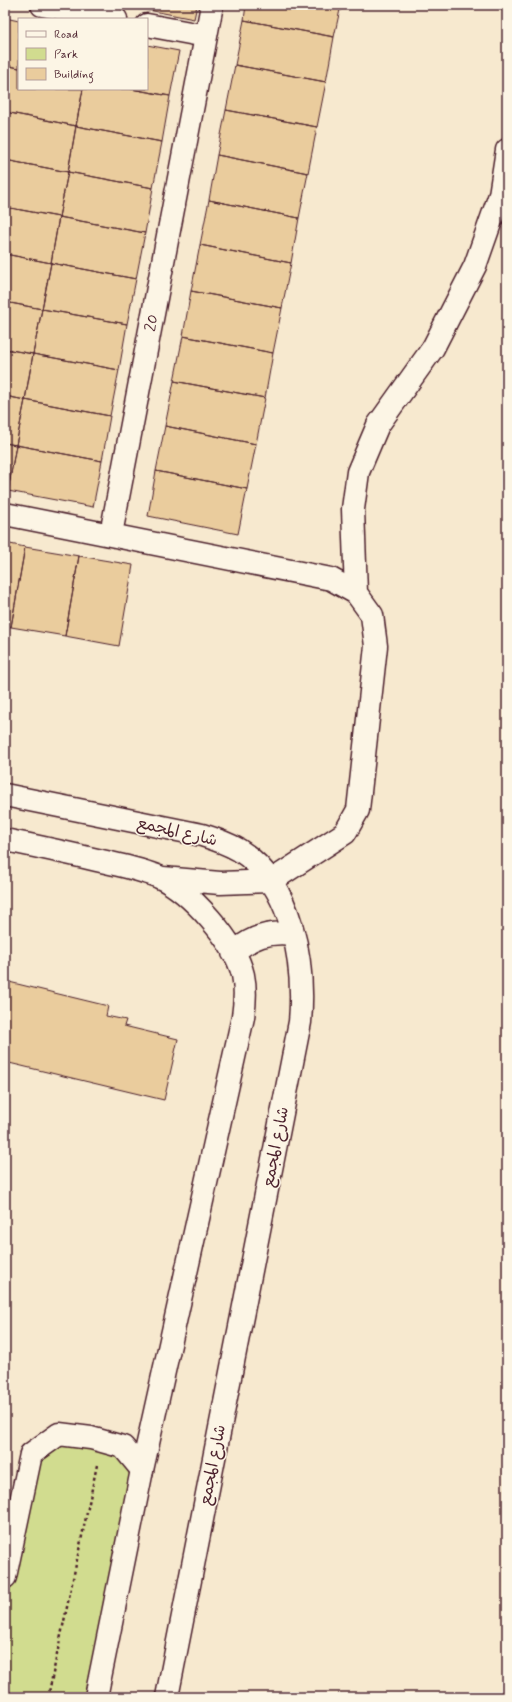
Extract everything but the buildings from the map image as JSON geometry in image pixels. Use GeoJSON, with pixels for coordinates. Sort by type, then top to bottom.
{"type":"FeatureCollection","features":[{"type":"Feature","properties":{"kind":"street"},"geometry":{"type":"LineString","coordinates":[[42,5],[111,18]]}},
{"type":"Feature","properties":{"kind":"street","name":"20"},"geometry":{"type":"LineString","coordinates":[[112,534],[212,5]]}},
{"type":"Feature","properties":{"kind":"street"},"geometry":{"type":"LineString","coordinates":[[148,25],[206,36]]}},
{"type":"Feature","properties":{"kind":"street"},"geometry":{"type":"LineString","coordinates":[[356,593],[353,509],[358,472],[378,425],[433,348],[475,266],[500,195],[507,150]]}},
{"type":"Feature","properties":{"kind":"street"},"geometry":{"type":"LineString","coordinates":[[5,514],[112,534],[331,579],[356,593],[372,615],[376,646],[358,810],[345,833],[271,880],[220,883],[160,878]]}},
{"type":"Feature","properties":{"kind":"street","name":"شارع المجمع"},"geometry":{"type":"LineString","coordinates":[[5,795],[202,835],[221,841],[239,850],[255,863],[271,880],[282,901],[298,958],[301,982],[300,1022],[166,1697]]}},
{"type":"Feature","properties":{"kind":"street"},"geometry":{"type":"LineString","coordinates":[[5,840],[135,869],[160,878],[178,889],[209,918],[234,953],[242,973],[246,995],[243,1017],[142,1470],[96,1697]]}},
{"type":"Feature","properties":{"kind":"street"},"geometry":{"type":"LineString","coordinates":[[234,953],[254,938],[280,932],[292,934]]}},
{"type":"Feature","properties":{"kind":"street"},"geometry":{"type":"LineString","coordinates":[[5,1577],[31,1454],[59,1434],[91,1438],[122,1447],[142,1470]]}},
{"type":"Feature","properties":{"kind":"path"},"geometry":{"type":"LineString","coordinates":[[48,1697],[102,1441]]}},
{"type":"Feature","properties":{"kind":"green space"},"geometry":{"type":"Polygon","coordinates":[[[59,1434],[91,1438],[142,1470],[90,1697],[5,1697],[5,1574],[31,1454],[59,1434]]]}}]}
